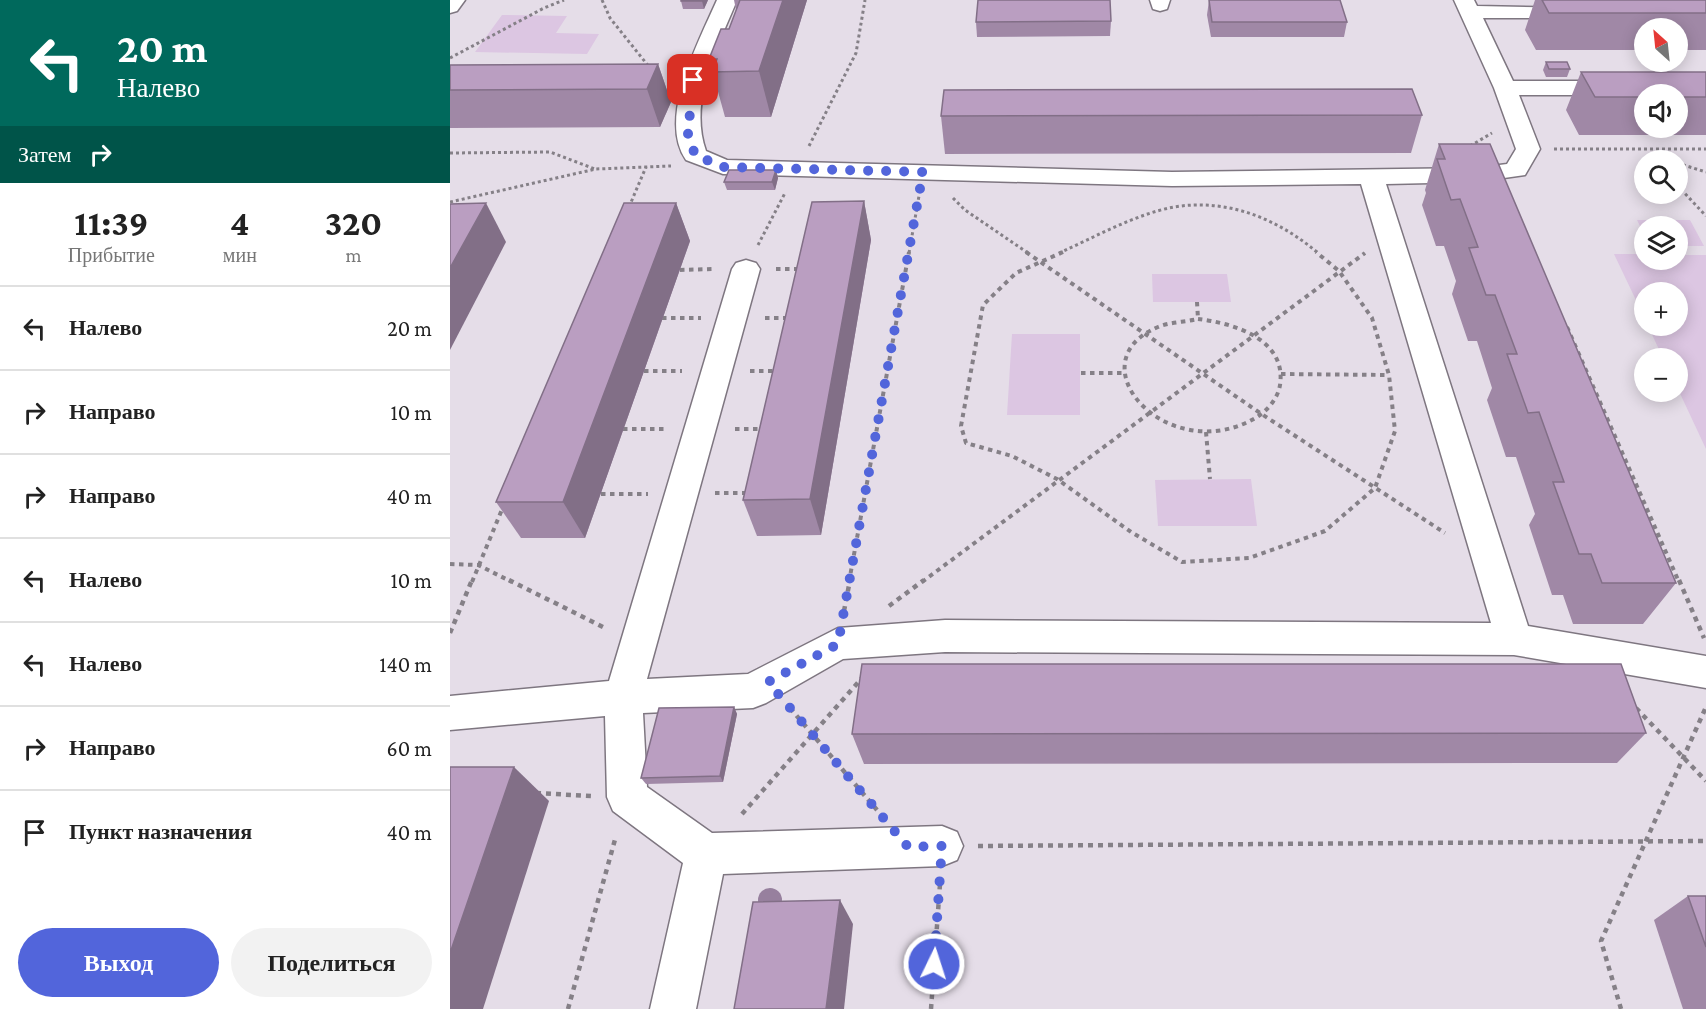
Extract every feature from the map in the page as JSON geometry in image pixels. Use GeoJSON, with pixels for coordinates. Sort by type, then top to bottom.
{"type":"FeatureCollection","features":[{"type":"Feature","properties":{"kind":"lane"},"geometry":{"type":"LineString","coordinates":[[450,7],[455,0]]}},
{"type":"Feature","properties":{"kind":"lane"},"geometry":{"type":"LineString","coordinates":[[727,0],[693,80],[688,134],[695,155],[717,165],[723,167],[1172,179],[1476,175],[1516,170],[1528,149],[1505,88],[1467,6],[1600,12]]}},
{"type":"Feature","properties":{"kind":"lane"},"geometry":{"type":"LineString","coordinates":[[660,80],[693,80]]}},
{"type":"Feature","properties":{"kind":"lane"},"geometry":{"type":"LineString","coordinates":[[1505,88],[1706,88]]}},
{"type":"Feature","properties":{"kind":"lane"},"geometry":{"type":"LineString","coordinates":[[1371,177],[1514,639]]}},
{"type":"Feature","properties":{"kind":"lane"},"geometry":{"type":"LineString","coordinates":[[746,269],[622,697],[627,797],[706,854],[925,847]]}},
{"type":"Feature","properties":{"kind":"lane"},"geometry":{"type":"LineString","coordinates":[[450,713],[622,697],[753,691],[838,644],[891,624],[945,636],[1514,639],[1706,672]]}},
{"type":"Feature","properties":{"kind":"lane"},"geometry":{"type":"LineString","coordinates":[[673,1009],[706,854]]}},
{"type":"Feature","properties":{"kind":"path"},"geometry":{"type":"LineString","coordinates":[[450,58],[544,8],[564,0]]}},
{"type":"Feature","properties":{"kind":"path"},"geometry":{"type":"LineString","coordinates":[[602,0],[609,18],[660,80]]}},
{"type":"Feature","properties":{"kind":"path"},"geometry":{"type":"LineString","coordinates":[[746,269],[856,53],[865,0]]}},
{"type":"Feature","properties":{"kind":"path"},"geometry":{"type":"LineString","coordinates":[[1528,149],[1706,149]]}},
{"type":"Feature","properties":{"kind":"path"},"geometry":{"type":"LineString","coordinates":[[450,153],[550,152],[596,169]]}},
{"type":"Feature","properties":{"kind":"path"},"geometry":{"type":"LineString","coordinates":[[450,202],[596,169],[717,165]]}},
{"type":"Feature","properties":{"kind":"path"},"geometry":{"type":"LineString","coordinates":[[1688,166],[1706,172]]}},
{"type":"Feature","properties":{"kind":"path"},"geometry":{"type":"LineString","coordinates":[[627,211],[646,167]]}},
{"type":"Feature","properties":{"kind":"path"},"geometry":{"type":"LineString","coordinates":[[923,172],[965,210],[1263,415],[1491,563]]}},
{"type":"Feature","properties":{"kind":"path"},"geometry":{"type":"LineString","coordinates":[[838,644],[923,172]]}},
{"type":"Feature","properties":{"kind":"path"},"geometry":{"type":"LineString","coordinates":[[1688,197],[1706,216]]}},
{"type":"Feature","properties":{"kind":"path"},"geometry":{"type":"LineString","coordinates":[[460,206],[465,198]]}},
{"type":"Feature","properties":{"kind":"path"},"geometry":{"type":"LineString","coordinates":[[1220,205],[1260,216],[1299,237],[1339,272],[1372,318],[1389,375],[1395,431],[1375,488],[1325,531],[1249,558],[1182,562],[1131,532],[1057,479],[1012,456],[966,443],[961,426],[983,305],[1016,273],[1040,261],[1125,223],[1173,207],[1220,205]]}},
{"type":"Feature","properties":{"kind":"path"},"geometry":{"type":"LineString","coordinates":[[706,854],[812,734],[891,624],[1057,479],[1389,234]]}},
{"type":"Feature","properties":{"kind":"path"},"geometry":{"type":"LineString","coordinates":[[1197,302],[1198,319]]}},
{"type":"Feature","properties":{"kind":"path"},"geometry":{"type":"LineString","coordinates":[[1198,319],[1237,327],[1254,335],[1268,347],[1277,360],[1281,374],[1281,389],[1274,403],[1263,415],[1237,427],[1206,432],[1164,423],[1146,413],[1130,394],[1123,374],[1125,358],[1133,345],[1145,333],[1161,325],[1198,319]]}},
{"type":"Feature","properties":{"kind":"path"},"geometry":{"type":"LineString","coordinates":[[1567,325],[1706,642]]}},
{"type":"Feature","properties":{"kind":"path"},"geometry":{"type":"LineString","coordinates":[[1080,373],[1123,374]]}},
{"type":"Feature","properties":{"kind":"path"},"geometry":{"type":"LineString","coordinates":[[1281,374],[1389,375]]}},
{"type":"Feature","properties":{"kind":"path"},"geometry":{"type":"LineString","coordinates":[[1206,432],[1210,479]]}},
{"type":"Feature","properties":{"kind":"path"},"geometry":{"type":"LineString","coordinates":[[450,633],[506,498]]}},
{"type":"Feature","properties":{"kind":"path"},"geometry":{"type":"LineString","coordinates":[[450,564],[478,565],[638,645]]}},
{"type":"Feature","properties":{"kind":"path"},"geometry":{"type":"LineString","coordinates":[[768,682],[812,734],[925,847],[931,1009]]}},
{"type":"Feature","properties":{"kind":"path"},"geometry":{"type":"LineString","coordinates":[[1628,700],[1706,781]]}},
{"type":"Feature","properties":{"kind":"path"},"geometry":{"type":"LineString","coordinates":[[1621,1009],[1600,941],[1647,843],[1706,707]]}},
{"type":"Feature","properties":{"kind":"path"},"geometry":{"type":"LineString","coordinates":[[535,793],[627,797],[568,1009]]}},
{"type":"Feature","properties":{"kind":"path"},"geometry":{"type":"LineString","coordinates":[[925,847],[1706,841]]}},
{"type":"Feature","properties":{"kind":"shaded area"},"geometry":{"type":"Polygon","coordinates":[[[502,15],[567,16],[556,33],[599,34],[587,54],[475,52],[502,15]]]}},
{"type":"Feature","properties":{"kind":"shaded area"},"geometry":{"type":"Polygon","coordinates":[[[1688,220],[1690,220],[1704,246],[1688,246],[1688,220]]]}},
{"type":"Feature","properties":{"kind":"shaded area"},"geometry":{"type":"Polygon","coordinates":[[[1614,254],[1634,254],[1634,270],[1688,270],[1688,255],[1706,255],[1706,449],[1684,402],[1688,402],[1688,348],[1658,348],[1653,336],[1688,336],[1688,282],[1634,282],[1634,296],[1614,254]]]}},
{"type":"Feature","properties":{"kind":"shaded area"},"geometry":{"type":"Polygon","coordinates":[[[1152,274],[1227,274],[1231,302],[1153,302],[1152,274]]]}},
{"type":"Feature","properties":{"kind":"shaded area"},"geometry":{"type":"Polygon","coordinates":[[[1012,334],[1080,334],[1080,415],[1007,415],[1012,334]]]}},
{"type":"Feature","properties":{"kind":"shaded area"},"geometry":{"type":"Polygon","coordinates":[[[1251,479],[1257,526],[1158,526],[1155,480],[1251,479]]]}},
{"type":"Feature","properties":{"kind":"building"},"geometry":{"type":"Polygon","coordinates":[[[740,0],[783,0],[759,71],[712,72],[717,59],[709,59],[721,29],[729,29],[740,0]]]}},
{"type":"Feature","properties":{"kind":"building"},"geometry":{"type":"Polygon","coordinates":[[[978,0],[1110,0],[1111,21],[976,22],[978,0]]]}},
{"type":"Feature","properties":{"kind":"building"},"geometry":{"type":"Polygon","coordinates":[[[1209,0],[1340,0],[1347,22],[1212,22],[1209,0]]]}},
{"type":"Feature","properties":{"kind":"building"},"geometry":{"type":"Polygon","coordinates":[[[1542,0],[1706,0],[1706,13],[1549,13],[1542,0]]]}},
{"type":"Feature","properties":{"kind":"building"},"geometry":{"type":"Polygon","coordinates":[[[1546,62],[1567,62],[1570,69],[1549,69],[1546,62]]]}},
{"type":"Feature","properties":{"kind":"building"},"geometry":{"type":"Polygon","coordinates":[[[658,64],[647,89],[450,90],[450,65],[658,64]]]}},
{"type":"Feature","properties":{"kind":"building"},"geometry":{"type":"Polygon","coordinates":[[[1581,72],[1706,72],[1706,97],[1688,97],[1688,84],[1634,84],[1634,97],[1595,97],[1581,72]]]}},
{"type":"Feature","properties":{"kind":"building"},"geometry":{"type":"Polygon","coordinates":[[[1412,89],[1422,115],[941,116],[944,90],[1412,89]]]}},
{"type":"Feature","properties":{"kind":"building"},"geometry":{"type":"Polygon","coordinates":[[[1439,144],[1490,144],[1676,583],[1602,583],[1591,554],[1579,554],[1553,482],[1564,482],[1539,412],[1528,413],[1507,354],[1517,354],[1495,295],[1486,295],[1469,248],[1478,247],[1460,199],[1451,200],[1437,159],[1445,159],[1439,144]]]}},
{"type":"Feature","properties":{"kind":"building"},"geometry":{"type":"Polygon","coordinates":[[[729,170],[776,170],[772,182],[724,182],[729,170]]]}},
{"type":"Feature","properties":{"kind":"building"},"geometry":{"type":"Polygon","coordinates":[[[864,201],[810,499],[743,500],[812,202],[864,201]]]}},
{"type":"Feature","properties":{"kind":"building"},"geometry":{"type":"Polygon","coordinates":[[[486,203],[450,268],[450,204],[486,203]]]}},
{"type":"Feature","properties":{"kind":"building"},"geometry":{"type":"Polygon","coordinates":[[[624,203],[676,203],[563,502],[496,502],[624,203]]]}},
{"type":"Feature","properties":{"kind":"building"},"geometry":{"type":"Polygon","coordinates":[[[862,664],[1621,664],[1646,733],[852,734],[862,664]]]}},
{"type":"Feature","properties":{"kind":"building"},"geometry":{"type":"Polygon","coordinates":[[[734,707],[720,776],[641,778],[659,708],[734,707]]]}},
{"type":"Feature","properties":{"kind":"building"},"geometry":{"type":"Polygon","coordinates":[[[450,767],[514,767],[450,953],[450,767]]]}},
{"type":"Feature","properties":{"kind":"building"},"geometry":{"type":"Polygon","coordinates":[[[1688,896],[1706,896],[1706,947],[1688,896]]]}},
{"type":"Feature","properties":{"kind":"building"},"geometry":{"type":"Polygon","coordinates":[[[840,900],[826,1009],[734,1009],[753,902],[840,900]]]}},
{"type":"Feature","properties":{"kind":"route"},"geometry":{"type":"LineString","coordinates":[[693,80],[688,134],[695,155],[723,167],[923,172],[838,644],[768,682],[908,847],[942,846],[934,964]]}}]}
